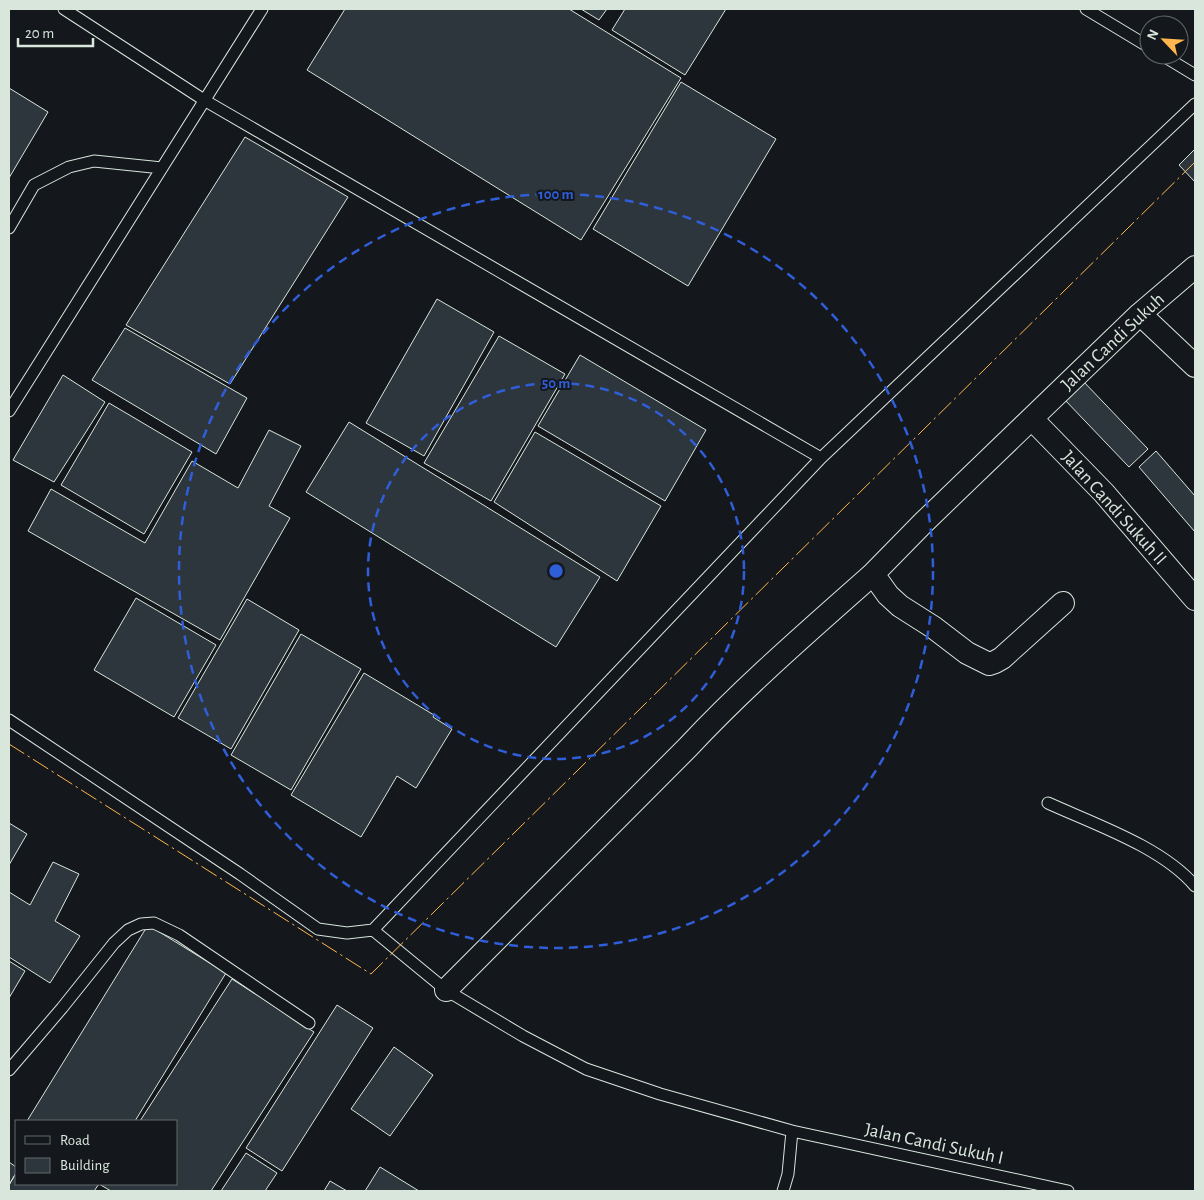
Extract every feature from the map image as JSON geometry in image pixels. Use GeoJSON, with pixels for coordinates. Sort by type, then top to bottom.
{"type":"FeatureCollection","features":[{"type":"Feature","properties":{"kind":"street","name":"Jalan Candi Sukuh"},"geometry":{"type":"LineString","coordinates":[[446,990],[758,676],[873,574],[924,522],[1140,314],[1195,267]]}},
{"type":"Feature","properties":{"kind":"street"},"geometry":{"type":"LineString","coordinates":[[1140,314],[1195,366]]}},
{"type":"Feature","properties":{"kind":"street","name":"Jalan Candi Sukuh II"},"geometry":{"type":"LineString","coordinates":[[1032,419],[1104,493],[1195,599]]}},
{"type":"Feature","properties":{"kind":"street"},"geometry":{"type":"LineString","coordinates":[[873,574],[888,595],[900,606],[933,627],[967,653],[989,664],[1002,658],[1063,603]]}},
{"type":"Feature","properties":{"kind":"lane"},"geometry":{"type":"LineString","coordinates":[[64,9],[204,100],[821,458]]}},
{"type":"Feature","properties":{"kind":"lane"},"geometry":{"type":"LineString","coordinates":[[9,411],[262,9]]}},
{"type":"Feature","properties":{"kind":"lane"},"geometry":{"type":"LineString","coordinates":[[1086,9],[1139,41]]}},
{"type":"Feature","properties":{"kind":"lane"},"geometry":{"type":"LineString","coordinates":[[1178,65],[1195,76]]}},
{"type":"Feature","properties":{"kind":"lane"},"geometry":{"type":"LineString","coordinates":[[9,720],[240,874],[318,929],[347,933],[373,930],[821,458],[1195,104]]}},
{"type":"Feature","properties":{"kind":"lane"},"geometry":{"type":"LineString","coordinates":[[9,228],[34,185],[69,167],[94,160],[162,168]]}},
{"type":"Feature","properties":{"kind":"lane"},"geometry":{"type":"LineString","coordinates":[[1048,803],[1145,847],[1169,863],[1195,886]]}},
{"type":"Feature","properties":{"kind":"lane"},"geometry":{"type":"LineString","coordinates":[[9,1070],[114,943],[128,930],[141,924],[154,923],[179,935],[309,1023]]}},
{"type":"Feature","properties":{"kind":"lane","name":"Jalan Candi Sukuh I"},"geometry":{"type":"LineString","coordinates":[[373,930],[446,990],[522,1036],[586,1069],[660,1094],[792,1131],[1068,1191]]}},
{"type":"Feature","properties":{"kind":"lane"},"geometry":{"type":"LineString","coordinates":[[783,1191],[788,1174],[792,1131]]}},
{"type":"Feature","properties":{"kind":"building"},"geometry":{"type":"Polygon","coordinates":[[[345,9],[569,9],[681,78],[581,240],[307,70],[345,9]]]}},
{"type":"Feature","properties":{"kind":"building"},"geometry":{"type":"Polygon","coordinates":[[[581,9],[607,9],[599,20],[581,9]]]}},
{"type":"Feature","properties":{"kind":"building"},"geometry":{"type":"Polygon","coordinates":[[[625,9],[726,9],[685,75],[612,30],[625,9]]]}},
{"type":"Feature","properties":{"kind":"building"},"geometry":{"type":"Polygon","coordinates":[[[681,82],[776,139],[688,286],[593,229],[681,82]]]}},
{"type":"Feature","properties":{"kind":"building"},"geometry":{"type":"Polygon","coordinates":[[[9,88],[48,112],[9,178],[9,88]]]}},
{"type":"Feature","properties":{"kind":"building"},"geometry":{"type":"Polygon","coordinates":[[[245,137],[348,197],[230,384],[126,325],[245,137]]]}},
{"type":"Feature","properties":{"kind":"building"},"geometry":{"type":"Polygon","coordinates":[[[1195,149],[1195,182],[1179,165],[1195,149]]]}},
{"type":"Feature","properties":{"kind":"building"},"geometry":{"type":"Polygon","coordinates":[[[437,299],[494,332],[424,456],[366,423],[437,299]]]}},
{"type":"Feature","properties":{"kind":"building"},"geometry":{"type":"Polygon","coordinates":[[[125,328],[247,398],[216,454],[92,380],[125,328]]]}},
{"type":"Feature","properties":{"kind":"building"},"geometry":{"type":"Polygon","coordinates":[[[499,336],[565,374],[491,501],[424,463],[499,336]]]}},
{"type":"Feature","properties":{"kind":"building"},"geometry":{"type":"Polygon","coordinates":[[[580,355],[706,430],[665,501],[538,426],[580,355]]]}},
{"type":"Feature","properties":{"kind":"building"},"geometry":{"type":"Polygon","coordinates":[[[63,375],[105,402],[54,482],[13,460],[63,375]]]}},
{"type":"Feature","properties":{"kind":"building"},"geometry":{"type":"Polygon","coordinates":[[[1082,380],[1148,449],[1129,467],[1064,399],[1082,380]]]}},
{"type":"Feature","properties":{"kind":"building"},"geometry":{"type":"Polygon","coordinates":[[[109,403],[192,452],[144,534],[61,485],[109,403]]]}},
{"type":"Feature","properties":{"kind":"building"},"geometry":{"type":"Polygon","coordinates":[[[349,422],[600,577],[556,647],[306,492],[349,422]]]}},
{"type":"Feature","properties":{"kind":"building"},"geometry":{"type":"Polygon","coordinates":[[[269,430],[301,446],[269,506],[290,518],[220,640],[28,531],[51,489],[145,543],[192,461],[238,488],[269,430]]]}},
{"type":"Feature","properties":{"kind":"building"},"geometry":{"type":"Polygon","coordinates":[[[535,432],[661,506],[617,581],[494,502],[535,432]]]}},
{"type":"Feature","properties":{"kind":"building"},"geometry":{"type":"Polygon","coordinates":[[[1156,451],[1195,496],[1195,532],[1139,467],[1156,451]]]}},
{"type":"Feature","properties":{"kind":"building"},"geometry":{"type":"Polygon","coordinates":[[[136,598],[216,645],[174,717],[94,670],[136,598]]]}},
{"type":"Feature","properties":{"kind":"building"},"geometry":{"type":"Polygon","coordinates":[[[247,599],[299,630],[231,749],[178,718],[247,599]]]}},
{"type":"Feature","properties":{"kind":"building"},"geometry":{"type":"Polygon","coordinates":[[[301,634],[361,669],[291,790],[231,755],[301,634]]]}},
{"type":"Feature","properties":{"kind":"building"},"geometry":{"type":"Polygon","coordinates":[[[364,673],[434,715],[433,717],[452,729],[416,788],[397,776],[361,837],[291,795],[364,673]]]}},
{"type":"Feature","properties":{"kind":"building"},"geometry":{"type":"Polygon","coordinates":[[[9,823],[27,834],[9,865],[9,823]]]}},
{"type":"Feature","properties":{"kind":"building"},"geometry":{"type":"Polygon","coordinates":[[[53,862],[79,874],[55,921],[80,936],[50,983],[9,957],[9,892],[30,905],[53,862]]]}},
{"type":"Feature","properties":{"kind":"building"},"geometry":{"type":"Polygon","coordinates":[[[148,925],[226,973],[136,1120],[28,1120],[148,925]]]}},
{"type":"Feature","properties":{"kind":"building"},"geometry":{"type":"Polygon","coordinates":[[[9,961],[25,971],[9,998],[9,961]]]}},
{"type":"Feature","properties":{"kind":"building"},"geometry":{"type":"Polygon","coordinates":[[[232,979],[314,1032],[211,1191],[111,1191],[101,1185],[178,1185],[178,1120],[141,1120],[232,979]]]}},
{"type":"Feature","properties":{"kind":"building"},"geometry":{"type":"Polygon","coordinates":[[[337,1005],[373,1028],[282,1171],[246,1148],[337,1005]]]}},
{"type":"Feature","properties":{"kind":"building"},"geometry":{"type":"Polygon","coordinates":[[[394,1047],[433,1075],[390,1136],[351,1109],[394,1047]]]}},
{"type":"Feature","properties":{"kind":"building"},"geometry":{"type":"Polygon","coordinates":[[[246,1153],[277,1173],[265,1191],[221,1191],[246,1153]]]}},
{"type":"Feature","properties":{"kind":"building"},"geometry":{"type":"Polygon","coordinates":[[[9,1162],[15,1166],[15,1175],[9,1185],[9,1162]]]}},
{"type":"Feature","properties":{"kind":"building"},"geometry":{"type":"Polygon","coordinates":[[[380,1167],[419,1191],[365,1191],[380,1167]]]}},
{"type":"Feature","properties":{"kind":"building"},"geometry":{"type":"Polygon","coordinates":[[[15,1175],[15,1185],[98,1185],[94,1191],[9,1191],[9,1185],[15,1175]]]}},
{"type":"Feature","properties":{"kind":"building"},"geometry":{"type":"Polygon","coordinates":[[[330,1181],[347,1191],[324,1191],[330,1181]]]}},
{"type":"Feature","properties":{"kind":"power"},"geometry":{"type":"LineString","coordinates":[[9,744],[371,974],[1195,162]]}}]}
